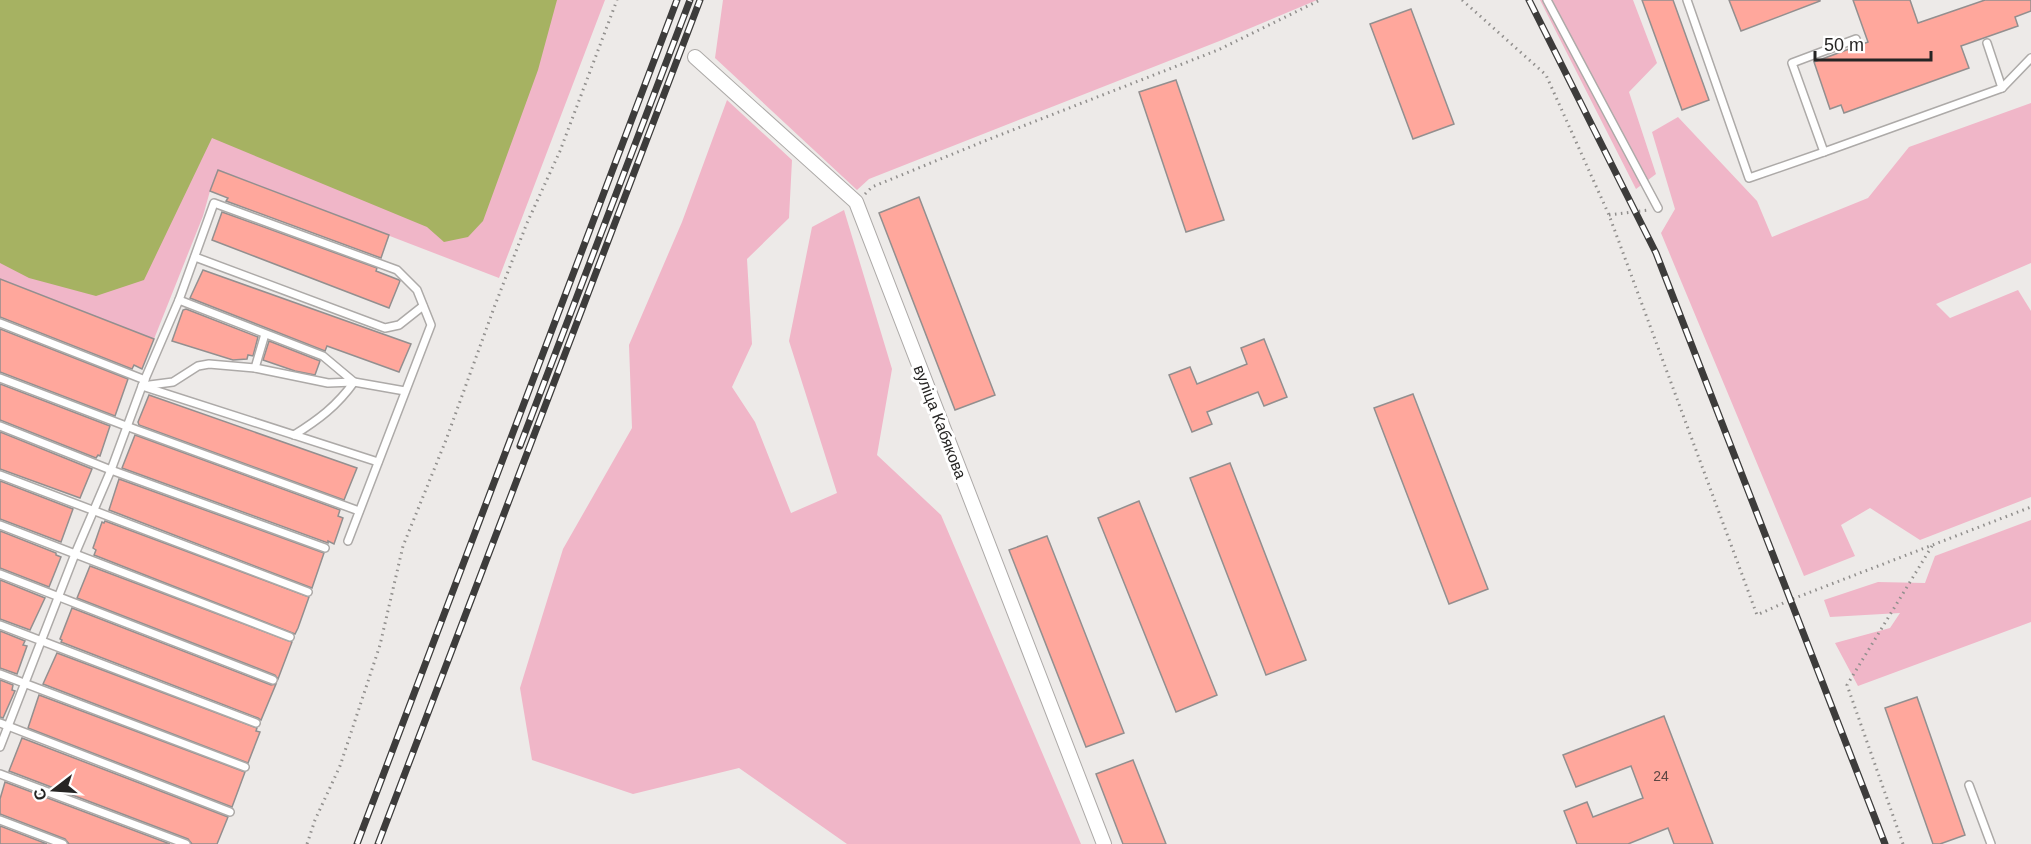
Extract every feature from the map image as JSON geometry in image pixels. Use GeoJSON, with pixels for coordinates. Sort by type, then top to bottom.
{"type":"FeatureCollection","features":[{"type":"Feature","properties":{"kind":"street","name":"вуліца Кабякова"},"geometry":{"type":"LineString","coordinates":[[695,57],[856,202],[1104,844]]}},
{"type":"Feature","properties":{"kind":"lane"},"geometry":{"type":"LineString","coordinates":[[1547,0],[1658,208]]}},
{"type":"Feature","properties":{"kind":"lane"},"geometry":{"type":"LineString","coordinates":[[1687,0],[1749,178],[2002,88],[2031,58]]}},
{"type":"Feature","properties":{"kind":"lane"},"geometry":{"type":"LineString","coordinates":[[1824,152],[1792,63],[1856,39]]}},
{"type":"Feature","properties":{"kind":"lane"},"geometry":{"type":"LineString","coordinates":[[1987,43],[2002,88]]}},
{"type":"Feature","properties":{"kind":"lane"},"geometry":{"type":"LineString","coordinates":[[0,747],[75,554],[111,470],[126,426],[179,300],[214,203],[397,270],[417,291],[431,326],[348,541]]}},
{"type":"Feature","properties":{"kind":"lane"},"geometry":{"type":"LineString","coordinates":[[195,257],[385,328],[399,325],[423,306]]}},
{"type":"Feature","properties":{"kind":"lane"},"geometry":{"type":"LineString","coordinates":[[179,300],[323,356],[354,382]]}},
{"type":"Feature","properties":{"kind":"lane"},"geometry":{"type":"LineString","coordinates":[[0,323],[144,383],[378,462]]}},
{"type":"Feature","properties":{"kind":"lane"},"geometry":{"type":"LineString","coordinates":[[255,368],[265,334]]}},
{"type":"Feature","properties":{"kind":"lane"},"geometry":{"type":"LineString","coordinates":[[144,383],[173,382],[198,366],[209,364],[255,368],[328,383],[354,382],[405,391]]}},
{"type":"Feature","properties":{"kind":"lane"},"geometry":{"type":"LineString","coordinates":[[0,378],[359,511]]}},
{"type":"Feature","properties":{"kind":"lane"},"geometry":{"type":"LineString","coordinates":[[294,435],[322,417],[341,400],[354,382]]}},
{"type":"Feature","properties":{"kind":"lane"},"geometry":{"type":"LineString","coordinates":[[0,426],[111,470],[325,548]]}},
{"type":"Feature","properties":{"kind":"lane"},"geometry":{"type":"LineString","coordinates":[[0,475],[308,592]]}},
{"type":"Feature","properties":{"kind":"lane"},"geometry":{"type":"LineString","coordinates":[[0,525],[290,638]]}},
{"type":"Feature","properties":{"kind":"lane"},"geometry":{"type":"LineString","coordinates":[[0,574],[273,680]]}},
{"type":"Feature","properties":{"kind":"lane"},"geometry":{"type":"LineString","coordinates":[[0,625],[256,723]]}},
{"type":"Feature","properties":{"kind":"lane"},"geometry":{"type":"LineString","coordinates":[[0,674],[245,767]]}},
{"type":"Feature","properties":{"kind":"lane"},"geometry":{"type":"LineString","coordinates":[[0,723],[230,812]]}},
{"type":"Feature","properties":{"kind":"lane"},"geometry":{"type":"LineString","coordinates":[[0,774],[186,844]]}},
{"type":"Feature","properties":{"kind":"lane"},"geometry":{"type":"LineString","coordinates":[[1970,785],[1991,844]]}},
{"type":"Feature","properties":{"kind":"lane"},"geometry":{"type":"LineString","coordinates":[[0,820],[63,844]]}},
{"type":"Feature","properties":{"kind":"path"},"geometry":{"type":"LineString","coordinates":[[307,844],[315,820],[340,766],[380,645],[403,546],[446,440],[526,223],[560,151],[617,0]]}},
{"type":"Feature","properties":{"kind":"path"},"geometry":{"type":"LineString","coordinates":[[856,202],[872,187],[998,135],[1218,50],[1320,0]]}},
{"type":"Feature","properties":{"kind":"path"},"geometry":{"type":"LineString","coordinates":[[1462,0],[1546,75],[1609,215],[1757,615],[1790,600],[2031,507]]}},
{"type":"Feature","properties":{"kind":"path"},"geometry":{"type":"LineString","coordinates":[[1609,215],[1658,208]]}},
{"type":"Feature","properties":{"kind":"path"},"geometry":{"type":"LineString","coordinates":[[1903,844],[1847,685],[1932,546]]}},
{"type":"Feature","properties":{"kind":"shaded area"},"geometry":{"type":"Polygon","coordinates":[[[0,0],[605,0],[499,278],[218,170],[203,216],[154,339],[0,279],[0,0]]]}},
{"type":"Feature","properties":{"kind":"shaded area"},"geometry":{"type":"Polygon","coordinates":[[[0,0],[557,0],[538,70],[483,221],[468,237],[444,242],[427,227],[212,138],[144,280],[96,296],[29,278],[0,263],[0,0]]]}},
{"type":"Feature","properties":{"kind":"shaded area"},"geometry":{"type":"Polygon","coordinates":[[[723,0],[1317,0],[1222,40],[869,179],[857,190],[715,58],[723,0]]]}},
{"type":"Feature","properties":{"kind":"shaded area"},"geometry":{"type":"Polygon","coordinates":[[[1540,0],[1633,0],[1657,63],[1629,92],[1656,174],[1636,189],[1540,0]]]}},
{"type":"Feature","properties":{"kind":"shaded area"},"geometry":{"type":"Polygon","coordinates":[[[727,100],[792,160],[789,218],[747,259],[752,344],[732,387],[755,422],[791,513],[837,493],[789,341],[812,227],[844,210],[892,369],[877,455],[941,515],[1081,844],[847,844],[739,768],[633,794],[532,760],[520,688],[563,549],[632,428],[629,345],[682,222],[727,100]]]}},
{"type":"Feature","properties":{"kind":"shaded area"},"geometry":{"type":"Polygon","coordinates":[[[2031,103],[2031,263],[1936,304],[1950,318],[2018,290],[2031,311],[2031,497],[1920,540],[1870,508],[1841,525],[1855,556],[1804,576],[1661,233],[1675,209],[1652,132],[1678,117],[1757,201],[1772,237],[1868,198],[1909,147],[2031,103]]]}},
{"type":"Feature","properties":{"kind":"shaded area"},"geometry":{"type":"Polygon","coordinates":[[[2031,520],[2031,622],[1858,686],[1835,643],[1890,628],[1900,613],[1830,617],[1824,600],[1878,582],[1925,583],[1935,556],[2031,520]]]}},
{"type":"Feature","properties":{"kind":"building"},"geometry":{"type":"Polygon","coordinates":[[[1642,0],[1673,0],[1709,100],[1682,110],[1642,0]]]}},
{"type":"Feature","properties":{"kind":"building"},"geometry":{"type":"Polygon","coordinates":[[[1729,0],[1820,0],[1820,1],[1741,31],[1729,0]]]}},
{"type":"Feature","properties":{"kind":"building"},"geometry":{"type":"Polygon","coordinates":[[[1853,0],[1910,0],[1918,23],[1985,0],[2031,0],[2031,11],[2015,17],[2018,26],[1961,46],[1969,68],[1844,113],[1841,105],[1830,109],[1814,62],[1868,42],[1853,0]]]}},
{"type":"Feature","properties":{"kind":"building"},"geometry":{"type":"Polygon","coordinates":[[[1411,9],[1454,124],[1413,139],[1370,24],[1411,9]]]}},
{"type":"Feature","properties":{"kind":"building"},"geometry":{"type":"Polygon","coordinates":[[[1176,80],[1224,220],[1186,232],[1139,92],[1176,80]]]}},
{"type":"Feature","properties":{"kind":"building"},"geometry":{"type":"Polygon","coordinates":[[[218,170],[389,235],[381,258],[226,201],[228,198],[210,191],[218,170]]]}},
{"type":"Feature","properties":{"kind":"building"},"geometry":{"type":"Polygon","coordinates":[[[919,197],[995,395],[955,410],[879,213],[919,197]]]}},
{"type":"Feature","properties":{"kind":"building"},"geometry":{"type":"Polygon","coordinates":[[[222,212],[377,268],[376,271],[399,280],[389,308],[212,240],[222,212]]]}},
{"type":"Feature","properties":{"kind":"building"},"geometry":{"type":"Polygon","coordinates":[[[203,270],[411,344],[399,372],[327,346],[325,351],[190,298],[203,270]]]}},
{"type":"Feature","properties":{"kind":"building"},"geometry":{"type":"Polygon","coordinates":[[[0,279],[154,339],[142,369],[134,365],[132,369],[0,317],[0,279]]]}},
{"type":"Feature","properties":{"kind":"building"},"geometry":{"type":"Polygon","coordinates":[[[186,309],[258,337],[253,356],[248,355],[247,359],[233,360],[172,341],[183,310],[186,309]]]}},
{"type":"Feature","properties":{"kind":"building"},"geometry":{"type":"Polygon","coordinates":[[[0,329],[128,379],[115,416],[0,372],[0,329]]]}},
{"type":"Feature","properties":{"kind":"building"},"geometry":{"type":"Polygon","coordinates":[[[1264,339],[1287,397],[1264,406],[1258,392],[1207,412],[1212,424],[1192,432],[1169,375],[1190,367],[1197,384],[1247,364],[1241,348],[1264,339]]]}},
{"type":"Feature","properties":{"kind":"building"},"geometry":{"type":"Polygon","coordinates":[[[269,341],[320,361],[315,375],[263,360],[269,341]]]}},
{"type":"Feature","properties":{"kind":"building"},"geometry":{"type":"Polygon","coordinates":[[[0,384],[110,426],[100,456],[96,458],[0,420],[0,384]]]}},
{"type":"Feature","properties":{"kind":"building"},"geometry":{"type":"Polygon","coordinates":[[[1413,394],[1488,589],[1449,604],[1374,408],[1413,394]]]}},
{"type":"Feature","properties":{"kind":"building"},"geometry":{"type":"Polygon","coordinates":[[[149,395],[357,468],[344,500],[139,425],[138,422],[149,395]]]}},
{"type":"Feature","properties":{"kind":"building"},"geometry":{"type":"Polygon","coordinates":[[[0,432],[92,469],[80,498],[0,469],[0,432]]]}},
{"type":"Feature","properties":{"kind":"building"},"geometry":{"type":"Polygon","coordinates":[[[135,435],[340,510],[338,516],[343,518],[334,544],[122,468],[135,435]]]}},
{"type":"Feature","properties":{"kind":"building"},"geometry":{"type":"Polygon","coordinates":[[[1230,463],[1306,660],[1266,675],[1190,478],[1230,463]]]}},
{"type":"Feature","properties":{"kind":"building"},"geometry":{"type":"Polygon","coordinates":[[[119,479],[324,553],[312,588],[109,510],[119,479]]]}},
{"type":"Feature","properties":{"kind":"building"},"geometry":{"type":"Polygon","coordinates":[[[0,481],[73,509],[61,542],[0,519],[0,481]]]}},
{"type":"Feature","properties":{"kind":"building"},"geometry":{"type":"Polygon","coordinates":[[[1139,501],[1217,695],[1176,712],[1098,518],[1139,501]]]}},
{"type":"Feature","properties":{"kind":"building"},"geometry":{"type":"Polygon","coordinates":[[[105,521],[309,597],[295,634],[94,555],[96,550],[93,548],[102,522],[105,521]]]}},
{"type":"Feature","properties":{"kind":"building"},"geometry":{"type":"Polygon","coordinates":[[[0,531],[61,557],[49,587],[0,568],[0,531]]]}},
{"type":"Feature","properties":{"kind":"building"},"geometry":{"type":"Polygon","coordinates":[[[1047,536],[1124,733],[1086,747],[1009,550],[1047,536]]]}},
{"type":"Feature","properties":{"kind":"building"},"geometry":{"type":"Polygon","coordinates":[[[90,566],[292,642],[278,679],[275,675],[77,598],[90,566]]]}},
{"type":"Feature","properties":{"kind":"building"},"geometry":{"type":"Polygon","coordinates":[[[0,580],[45,598],[30,630],[0,619],[0,580]]]}},
{"type":"Feature","properties":{"kind":"building"},"geometry":{"type":"Polygon","coordinates":[[[72,608],[271,685],[276,684],[261,720],[61,642],[60,639],[72,608]]]}},
{"type":"Feature","properties":{"kind":"building"},"geometry":{"type":"Polygon","coordinates":[[[0,631],[25,641],[23,645],[27,646],[17,674],[0,668],[0,631]]]}},
{"type":"Feature","properties":{"kind":"building"},"geometry":{"type":"Polygon","coordinates":[[[57,653],[257,728],[256,731],[260,732],[248,763],[43,684],[57,653]]]}},
{"type":"Feature","properties":{"kind":"building"},"geometry":{"type":"Polygon","coordinates":[[[0,680],[13,685],[12,690],[15,691],[3,718],[0,717],[0,680]]]}},
{"type":"Feature","properties":{"kind":"building"},"geometry":{"type":"Polygon","coordinates":[[[39,695],[245,772],[232,807],[28,728],[39,695]]]}},
{"type":"Feature","properties":{"kind":"building"},"geometry":{"type":"Polygon","coordinates":[[[1917,697],[1965,835],[1940,844],[1933,844],[1885,708],[1917,697]]]}},
{"type":"Feature","properties":{"kind":"building"},"geometry":{"type":"Polygon","coordinates":[[[1664,716],[1713,844],[1674,844],[1668,828],[1628,844],[1577,844],[1564,811],[1587,802],[1593,817],[1643,798],[1631,766],[1576,787],[1563,755],[1664,716]]]}},
{"type":"Feature","properties":{"kind":"building"},"geometry":{"type":"Polygon","coordinates":[[[22,738],[228,817],[217,844],[192,844],[188,839],[9,771],[22,738]]]}},
{"type":"Feature","properties":{"kind":"building"},"geometry":{"type":"Polygon","coordinates":[[[1133,760],[1166,844],[1123,844],[1096,774],[1133,760]]]}},
{"type":"Feature","properties":{"kind":"building"},"geometry":{"type":"Polygon","coordinates":[[[5,782],[170,844],[69,844],[65,839],[0,814],[0,799],[5,782]]]}},
{"type":"Feature","properties":{"kind":"building"},"geometry":{"type":"Polygon","coordinates":[[[0,826],[47,844],[0,844],[0,826]]]}},
{"type":"Feature","properties":{"kind":"railway"},"geometry":{"type":"LineString","coordinates":[[357,844],[677,0]]}},
{"type":"Feature","properties":{"kind":"railway"},"geometry":{"type":"LineString","coordinates":[[520,446],[690,0]]}},
{"type":"Feature","properties":{"kind":"railway"},"geometry":{"type":"LineString","coordinates":[[378,844],[700,0]]}},
{"type":"Feature","properties":{"kind":"railway"},"geometry":{"type":"LineString","coordinates":[[1529,0],[1656,253],[1885,844]]}}]}
